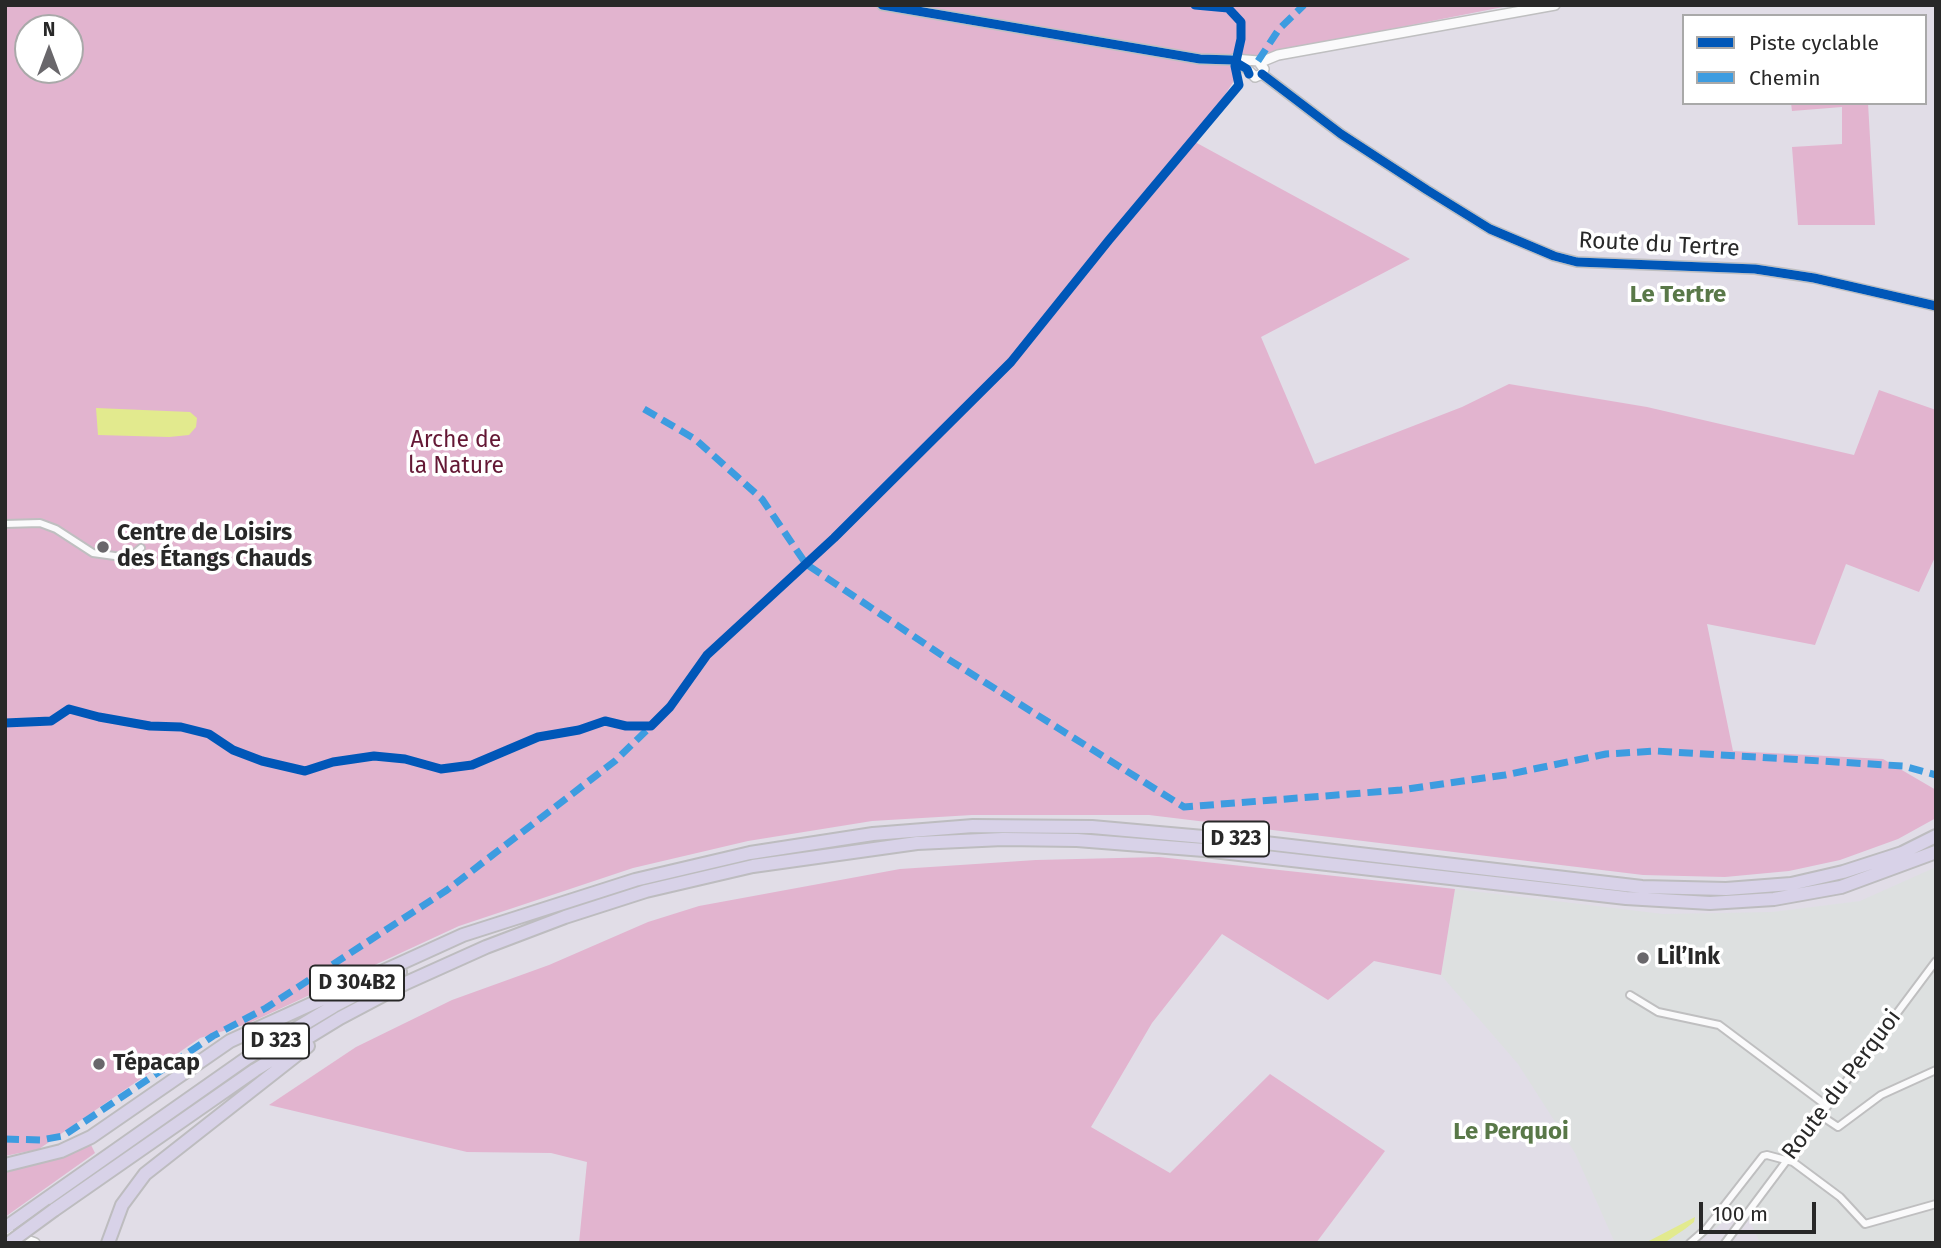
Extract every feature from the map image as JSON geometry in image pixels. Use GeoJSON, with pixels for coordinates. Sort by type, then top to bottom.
{"type":"FeatureCollection","features":[{"type":"Feature","properties":{"kind":"highway","name":"D 323"},"geometry":{"type":"LineString","coordinates":[[5,1230],[247,1058],[334,1006],[433,955],[536,913],[635,880],[750,853],[873,834],[973,826],[1105,828],[1248,841],[1642,887],[1726,889],[1791,884],[1843,872],[1902,853],[1936,836]]}},
{"type":"Feature","properties":{"kind":"highway","name":"D 323"},"geometry":{"type":"LineString","coordinates":[[9,1243],[254,1070],[369,1002],[486,947],[609,902],[740,868],[881,846],[1003,839],[1116,842],[1626,898],[1710,903],[1774,899],[1841,887],[1936,852]]}},
{"type":"Feature","properties":{"kind":"highway","name":"D 304B2"},"geometry":{"type":"LineString","coordinates":[[5,1165],[61,1151],[91,1137],[230,1041],[463,935],[536,913]]}},
{"type":"Feature","properties":{"kind":"highway"},"geometry":{"type":"LineString","coordinates":[[108,1243],[122,1205],[145,1174],[278,1068],[344,1024],[369,1002]]}},
{"type":"Feature","properties":{"kind":"street"},"geometry":{"type":"LineString","coordinates":[[882,5],[1186,57],[1257,61],[1555,5]]}},
{"type":"Feature","properties":{"kind":"street"},"geometry":{"type":"LineString","coordinates":[[1232,60],[1247,69],[1257,61]]}},
{"type":"Feature","properties":{"kind":"street"},"geometry":{"type":"LineString","coordinates":[[1257,61],[1264,69],[1262,74]]}},
{"type":"Feature","properties":{"kind":"street","name":"Route du Tertre"},"geometry":{"type":"LineString","coordinates":[[1247,69],[1253,77],[1262,74],[1341,134],[1490,229],[1554,256],[1577,262],[1755,269],[1814,278],[1936,306]]}},
{"type":"Feature","properties":{"kind":"street"},"geometry":{"type":"LineString","coordinates":[[5,524],[40,523],[93,553],[129,558],[141,548]]}},
{"type":"Feature","properties":{"kind":"street","name":"Route du Perquoi"},"geometry":{"type":"LineString","coordinates":[[1725,1243],[1936,961]]}},
{"type":"Feature","properties":{"kind":"street"},"geometry":{"type":"LineString","coordinates":[[1630,995],[1658,1012],[1719,1026],[1827,1106]]}},
{"type":"Feature","properties":{"kind":"street"},"geometry":{"type":"LineString","coordinates":[[1820,1115],[1838,1126],[1881,1095],[1936,1070]]}},
{"type":"Feature","properties":{"kind":"street"},"geometry":{"type":"LineString","coordinates":[[1690,1243],[1706,1229],[1763,1156],[1793,1162],[1840,1197],[1864,1224],[1936,1204]]}},
{"type":"Feature","properties":{"kind":"street"},"geometry":{"type":"LineString","coordinates":[[5,1230],[35,1243]]}},
{"type":"Feature","properties":{"kind":"shaded area"},"geometry":{"type":"Polygon","coordinates":[[[96,408],[190,412],[197,418],[196,427],[189,435],[169,437],[98,435],[96,408]]]}},
{"type":"Feature","properties":{"kind":"shaded area"},"geometry":{"type":"Polygon","coordinates":[[[1936,867],[1936,1243],[1760,1243],[1743,1206],[1697,1243],[1615,1243],[1575,1153],[1518,1064],[1441,975],[1455,889],[1663,914],[1772,912],[1860,901],[1936,867]]]}},
{"type":"Feature","properties":{"kind":"shaded area"},"geometry":{"type":"Polygon","coordinates":[[[1695,1217],[1694,1222],[1664,1243],[1645,1243],[1695,1217]]]}},
{"type":"Feature","properties":{"kind":"green space","name":"Arche de la Nature"},"geometry":{"type":"Polygon","coordinates":[[[5,5],[1513,5],[1249,57],[1195,142],[1410,259],[1261,337],[1315,464],[1462,407],[1509,384],[1647,407],[1854,455],[1879,390],[1936,410],[1936,555],[1919,592],[1846,564],[1815,645],[1707,624],[1733,751],[1883,759],[1936,790],[1936,818],[1898,839],[1840,860],[1789,871],[1725,877],[1643,875],[1149,815],[972,815],[872,821],[748,841],[633,868],[459,926],[247,1024],[200,1038],[39,1149],[5,1156],[5,5]]]}},
{"type":"Feature","properties":{"kind":"green space"},"geometry":{"type":"Polygon","coordinates":[[[1791,105],[1868,105],[1875,225],[1798,225],[1792,147],[1842,144],[1842,107],[1792,111],[1791,105]]]}},
{"type":"Feature","properties":{"kind":"green space"},"geometry":{"type":"Polygon","coordinates":[[[1159,857],[1455,889],[1441,975],[1374,961],[1328,1000],[1222,934],[1152,1023],[1091,1127],[1170,1173],[1270,1074],[1385,1151],[1316,1243],[579,1243],[587,1162],[551,1153],[467,1152],[269,1105],[356,1047],[452,1000],[549,965],[648,922],[699,906],[900,869],[1036,860],[1159,857]]]}},
{"type":"Feature","properties":{"kind":"green space"},"geometry":{"type":"Polygon","coordinates":[[[91,1145],[95,1153],[5,1217],[5,1169],[91,1145]]]}},
{"type":"Feature","properties":{"kind":"marked path"},"geometry":{"type":"LineString","coordinates":[[1258,61],[1279,29],[1304,5]]}},
{"type":"Feature","properties":{"kind":"marked path"},"geometry":{"type":"LineString","coordinates":[[644,409],[695,439],[762,499],[806,564],[943,656],[1184,807],[1401,790],[1505,775],[1606,754],[1656,751],[1903,766],[1936,775]]}},
{"type":"Feature","properties":{"kind":"marked path"},"geometry":{"type":"LineString","coordinates":[[5,1139],[41,1140],[63,1136],[213,1036],[266,1008],[447,890],[615,761],[651,726]]}},
{"type":"Feature","properties":{"kind":"cycle path"},"geometry":{"type":"LineString","coordinates":[[882,5],[1200,59],[1232,60],[1247,69],[1249,74]]}},
{"type":"Feature","properties":{"kind":"cycle path"},"geometry":{"type":"LineString","coordinates":[[5,723],[51,721],[69,709],[99,717],[150,726],[181,727],[209,734],[233,750],[262,761],[305,771],[333,762],[374,756],[405,759],[441,769],[472,765],[538,737],[579,730],[605,721],[626,726],[651,726],[670,707],[707,655],[834,538],[1011,362],[1239,85],[1235,66],[1241,39],[1241,22],[1228,8],[1195,5]]}},
{"type":"Feature","properties":{"kind":"cycle path"},"geometry":{"type":"LineString","coordinates":[[1262,74],[1341,134],[1427,190],[1490,229],[1554,256],[1577,262],[1755,269],[1814,278],[1936,306]]}},
{"type":"Feature","properties":{"kind":"place","name":"Centre de Loisirs des Étangs Chauds"},"geometry":{"type":"Point","coordinates":[103,547]}},
{"type":"Feature","properties":{"kind":"place","name":"Lil’Ink"},"geometry":{"type":"Point","coordinates":[1643,958]}},
{"type":"Feature","properties":{"kind":"place","name":"Tépacap"},"geometry":{"type":"Point","coordinates":[99,1064]}},
{"type":"Feature","properties":{"kind":"district","name":"Le Tertre"},"geometry":{"type":"Point","coordinates":[1678,295]}},
{"type":"Feature","properties":{"kind":"district","name":"Le Perquoi"},"geometry":{"type":"Point","coordinates":[1511,1132]}}]}
